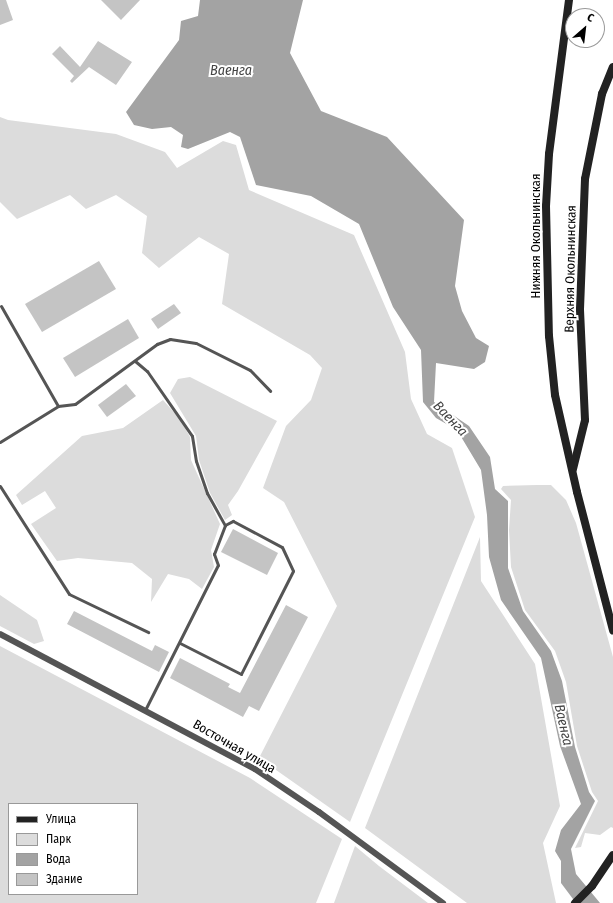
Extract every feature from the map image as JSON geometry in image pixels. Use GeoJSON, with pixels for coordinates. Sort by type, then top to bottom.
{"type":"FeatureCollection","features":[{"type":"Feature","properties":{"kind":"main road","name":"Нижняя Окольнинская"},"geometry":{"type":"LineString","coordinates":[[570,0],[549,154],[546,206],[549,336],[555,395],[572,472],[613,630]]}},
{"type":"Feature","properties":{"kind":"main road","name":"Верхняя Окольнинская"},"geometry":{"type":"LineString","coordinates":[[572,472],[585,420],[580,309],[585,178],[602,94],[613,68]]}},
{"type":"Feature","properties":{"kind":"main road"},"geometry":{"type":"LineString","coordinates":[[575,903],[592,886],[613,855]]}},
{"type":"Feature","properties":{"kind":"main road"},"geometry":{"type":"LineString","coordinates":[[602,873],[613,871]]}},
{"type":"Feature","properties":{"kind":"street","name":"Восточная улица"},"geometry":{"type":"LineString","coordinates":[[0,634],[255,769],[319,812],[443,903]]}},
{"type":"Feature","properties":{"kind":"lane"},"geometry":{"type":"LineString","coordinates":[[1,306],[58,406]]}},
{"type":"Feature","properties":{"kind":"lane"},"geometry":{"type":"LineString","coordinates":[[0,442],[58,406],[75,404],[157,344],[170,339],[196,343],[250,370],[270,391]]}},
{"type":"Feature","properties":{"kind":"lane"},"geometry":{"type":"LineString","coordinates":[[135,361],[147,371],[181,416],[192,436],[196,461],[207,493],[225,525]]}},
{"type":"Feature","properties":{"kind":"lane"},"geometry":{"type":"LineString","coordinates":[[0,486],[69,594],[148,632]]}},
{"type":"Feature","properties":{"kind":"lane"},"geometry":{"type":"LineString","coordinates":[[145,710],[218,565],[214,554],[225,525],[233,521],[282,547],[293,571],[241,674],[180,643]]}},
{"type":"Feature","properties":{"kind":"green space"},"geometry":{"type":"Polygon","coordinates":[[[0,117],[8,120],[116,134],[165,152],[177,168],[223,141],[236,145],[249,190],[354,235],[405,352],[411,399],[427,434],[452,448],[475,517],[350,822],[259,758],[337,606],[284,502],[263,488],[286,426],[311,400],[322,368],[310,355],[222,304],[229,254],[199,237],[159,268],[142,253],[147,216],[116,195],[86,209],[70,195],[17,219],[0,202],[0,117]]]}},
{"type":"Feature","properties":{"kind":"green space"},"geometry":{"type":"Polygon","coordinates":[[[190,377],[277,421],[238,491],[228,505],[232,515],[225,520],[210,493],[199,460],[196,436],[170,393],[178,379],[190,377]]]}},
{"type":"Feature","properties":{"kind":"green space"},"geometry":{"type":"Polygon","coordinates":[[[163,400],[180,419],[190,437],[191,460],[220,524],[211,550],[214,567],[202,589],[189,579],[168,574],[151,602],[152,579],[132,563],[78,558],[57,561],[31,524],[56,508],[45,491],[22,505],[16,495],[82,436],[123,428],[163,400]]]}},
{"type":"Feature","properties":{"kind":"green space"},"geometry":{"type":"Polygon","coordinates":[[[551,485],[566,500],[576,523],[613,657],[613,828],[611,827],[600,835],[585,833],[581,847],[575,848],[598,801],[592,792],[577,746],[566,682],[555,651],[525,610],[511,567],[509,530],[511,500],[501,489],[503,486],[551,485]]]}},
{"type":"Feature","properties":{"kind":"green space"},"geometry":{"type":"Polygon","coordinates":[[[480,537],[481,581],[535,664],[560,806],[543,843],[556,903],[467,903],[365,828],[480,537]]]}},
{"type":"Feature","properties":{"kind":"green space"},"geometry":{"type":"Polygon","coordinates":[[[0,595],[37,620],[44,641],[34,644],[0,626],[0,595]]]}},
{"type":"Feature","properties":{"kind":"green space"},"geometry":{"type":"Polygon","coordinates":[[[0,646],[250,778],[342,839],[316,903],[0,903],[0,646]]]}},
{"type":"Feature","properties":{"kind":"green space"},"geometry":{"type":"Polygon","coordinates":[[[355,846],[379,866],[428,903],[334,903],[355,846]]]}},
{"type":"Feature","properties":{"kind":"water","name":"Ваенга"},"geometry":{"type":"Polygon","coordinates":[[[200,0],[303,0],[290,53],[321,111],[387,137],[464,220],[455,286],[462,311],[476,338],[489,346],[485,362],[474,369],[436,363],[434,402],[469,426],[490,457],[495,489],[508,501],[508,568],[523,611],[551,651],[562,681],[575,747],[589,792],[595,801],[571,849],[576,874],[600,903],[576,903],[561,883],[561,861],[555,851],[561,830],[581,804],[560,746],[541,658],[501,600],[489,557],[487,515],[481,470],[457,430],[436,418],[423,402],[421,350],[393,307],[359,224],[311,196],[256,185],[240,137],[230,132],[188,149],[181,147],[183,135],[171,127],[152,129],[134,125],[126,112],[179,40],[181,21],[198,16],[200,0]]]}},
{"type":"Feature","properties":{"kind":"building"},"geometry":{"type":"Polygon","coordinates":[[[0,0],[6,0],[13,20],[0,25],[0,0]]]}},
{"type":"Feature","properties":{"kind":"building"},"geometry":{"type":"Polygon","coordinates":[[[101,0],[140,0],[121,20],[101,0]]]}},
{"type":"Feature","properties":{"kind":"building"},"geometry":{"type":"Polygon","coordinates":[[[98,41],[132,62],[116,85],[89,67],[72,83],[70,81],[74,76],[52,54],[60,46],[80,67],[98,41]]]}},
{"type":"Feature","properties":{"kind":"building"},"geometry":{"type":"Polygon","coordinates":[[[99,261],[116,289],[42,332],[25,304],[99,261]]]}},
{"type":"Feature","properties":{"kind":"building"},"geometry":{"type":"Polygon","coordinates":[[[174,304],[181,313],[158,329],[151,319],[174,304]]]}},
{"type":"Feature","properties":{"kind":"building"},"geometry":{"type":"Polygon","coordinates":[[[128,319],[139,338],[75,377],[63,358],[128,319]]]}},
{"type":"Feature","properties":{"kind":"building"},"geometry":{"type":"Polygon","coordinates":[[[126,384],[136,396],[107,417],[98,405],[126,384]]]}},
{"type":"Feature","properties":{"kind":"building"},"geometry":{"type":"Polygon","coordinates":[[[233,529],[278,553],[267,575],[221,552],[233,529]]]}},
{"type":"Feature","properties":{"kind":"building"},"geometry":{"type":"Polygon","coordinates":[[[286,605],[308,617],[259,711],[249,706],[243,717],[170,678],[180,658],[230,684],[228,687],[240,693],[286,605]]]}},
{"type":"Feature","properties":{"kind":"building"},"geometry":{"type":"Polygon","coordinates":[[[74,611],[152,651],[155,645],[169,652],[159,672],[67,624],[74,611]]]}}]}
